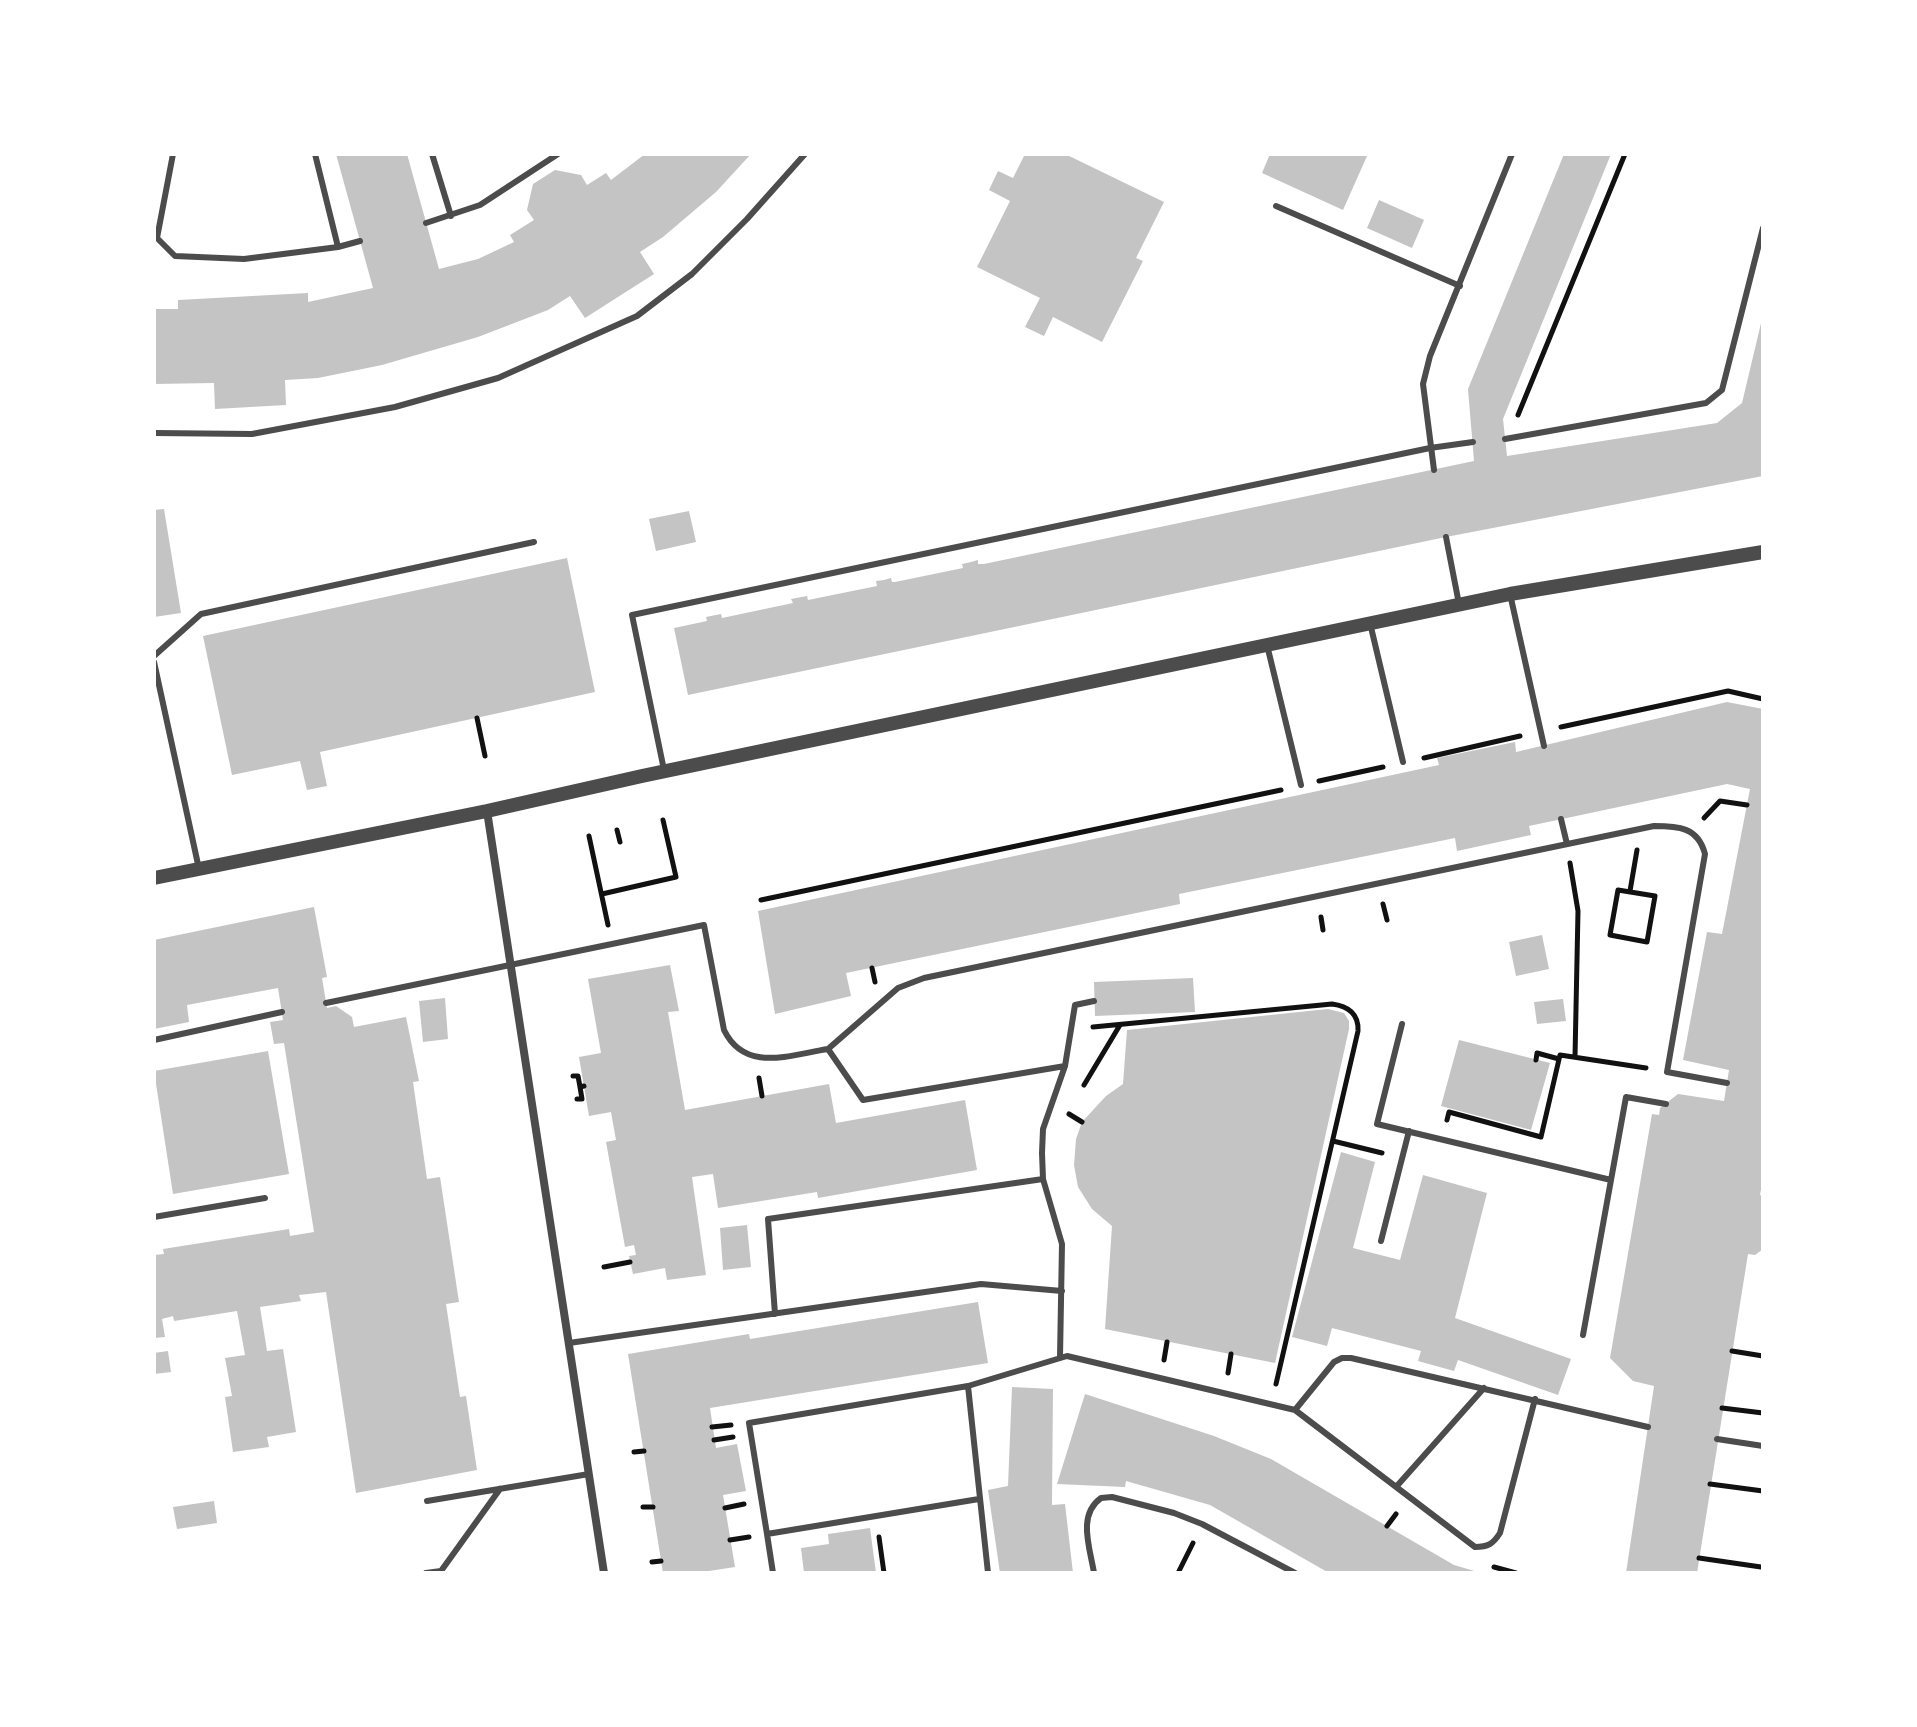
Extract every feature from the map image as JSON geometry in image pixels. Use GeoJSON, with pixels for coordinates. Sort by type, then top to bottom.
{"type":"FeatureCollection","features":[{"type":"Feature","properties":{"kind":"street"},"geometry":{"type":"LineString","coordinates":[[154,878],[487,811],[1459,604],[1763,552]]}},
{"type":"Feature","properties":{"kind":"street"},"geometry":{"type":"LineString","coordinates":[[487,811],[604,1573]]}},
{"type":"Feature","properties":{"kind":"lane"},"geometry":{"type":"LineString","coordinates":[[173,154],[157,238],[175,256],[244,259],[338,247],[360,241]]}},
{"type":"Feature","properties":{"kind":"lane"},"geometry":{"type":"LineString","coordinates":[[315,154],[338,247]]}},
{"type":"Feature","properties":{"kind":"lane"},"geometry":{"type":"LineString","coordinates":[[432,154],[451,216]]}},
{"type":"Feature","properties":{"kind":"lane"},"geometry":{"type":"LineString","coordinates":[[426,223],[480,205],[558,154]]}},
{"type":"Feature","properties":{"kind":"lane"},"geometry":{"type":"LineString","coordinates":[[154,433],[252,434],[395,407],[498,378],[637,316],[692,274],[805,154]]}},
{"type":"Feature","properties":{"kind":"lane"},"geometry":{"type":"LineString","coordinates":[[1434,470],[1423,384],[1430,356],[1512,154]]}},
{"type":"Feature","properties":{"kind":"lane"},"geometry":{"type":"LineString","coordinates":[[1276,206],[1460,286]]}},
{"type":"Feature","properties":{"kind":"lane"},"geometry":{"type":"LineString","coordinates":[[1505,439],[1706,403],[1722,390],[1763,228]]}},
{"type":"Feature","properties":{"kind":"lane"},"geometry":{"type":"LineString","coordinates":[[664,772],[632,615],[1430,448],[1473,442]]}},
{"type":"Feature","properties":{"kind":"lane"},"geometry":{"type":"LineString","coordinates":[[1446,537],[1459,604]]}},
{"type":"Feature","properties":{"kind":"lane"},"geometry":{"type":"LineString","coordinates":[[154,656],[201,614],[534,542]]}},
{"type":"Feature","properties":{"kind":"lane"},"geometry":{"type":"LineString","coordinates":[[1510,594],[1544,746]]}},
{"type":"Feature","properties":{"kind":"lane"},"geometry":{"type":"LineString","coordinates":[[1370,623],[1403,762]]}},
{"type":"Feature","properties":{"kind":"lane"},"geometry":{"type":"LineString","coordinates":[[1267,645],[1301,785]]}},
{"type":"Feature","properties":{"kind":"lane"},"geometry":{"type":"LineString","coordinates":[[154,662],[199,869]]}},
{"type":"Feature","properties":{"kind":"lane"},"geometry":{"type":"LineString","coordinates":[[1561,819],[1567,844]]}},
{"type":"Feature","properties":{"kind":"lane"},"geometry":{"type":"LineString","coordinates":[[326,1003],[704,925],[724,1030],[731,1044],[742,1053],[756,1058],[828,1049],[898,988],[924,978],[1640,829],[1673,826],[1691,832],[1702,841],[1705,854],[1667,1072],[1727,1083]]}},
{"type":"Feature","properties":{"kind":"lane"},"geometry":{"type":"LineString","coordinates":[[1060,1357],[1062,1244],[1043,1179],[1043,1129],[1065,1066],[1075,1005],[1094,1001]]}},
{"type":"Feature","properties":{"kind":"lane"},"geometry":{"type":"LineString","coordinates":[[154,1040],[282,1012]]}},
{"type":"Feature","properties":{"kind":"lane"},"geometry":{"type":"LineString","coordinates":[[1402,1024],[1377,1124],[1611,1180]]}},
{"type":"Feature","properties":{"kind":"lane"},"geometry":{"type":"LineString","coordinates":[[828,1049],[863,1100],[1065,1066]]}},
{"type":"Feature","properties":{"kind":"lane"},"geometry":{"type":"LineString","coordinates":[[1583,1335],[1626,1097],[1666,1104]]}},
{"type":"Feature","properties":{"kind":"lane"},"geometry":{"type":"LineString","coordinates":[[1381,1241],[1409,1131]]}},
{"type":"Feature","properties":{"kind":"lane"},"geometry":{"type":"LineString","coordinates":[[775,1314],[768,1219],[1043,1179]]}},
{"type":"Feature","properties":{"kind":"lane"},"geometry":{"type":"LineString","coordinates":[[154,1217],[265,1198]]}},
{"type":"Feature","properties":{"kind":"lane"},"geometry":{"type":"LineString","coordinates":[[569,1343],[981,1284],[1062,1291]]}},
{"type":"Feature","properties":{"kind":"lane"},"geometry":{"type":"LineString","coordinates":[[773,1573],[749,1423],[968,1386],[1060,1357],[1295,1410],[1475,1547],[1485,1547],[1494,1542],[1500,1533],[1535,1399]]}},
{"type":"Feature","properties":{"kind":"lane"},"geometry":{"type":"LineString","coordinates":[[1295,1410],[1327,1370],[1342,1358],[1535,1399],[1648,1427]]}},
{"type":"Feature","properties":{"kind":"lane"},"geometry":{"type":"LineString","coordinates":[[968,1386],[988,1573]]}},
{"type":"Feature","properties":{"kind":"lane"},"geometry":{"type":"LineString","coordinates":[[1396,1487],[1484,1388]]}},
{"type":"Feature","properties":{"kind":"lane"},"geometry":{"type":"LineString","coordinates":[[1717,1439],[1763,1446]]}},
{"type":"Feature","properties":{"kind":"lane"},"geometry":{"type":"LineString","coordinates":[[427,1501],[589,1474]]}},
{"type":"Feature","properties":{"kind":"lane"},"geometry":{"type":"LineString","coordinates":[[426,1573],[441,1571],[501,1488]]}},
{"type":"Feature","properties":{"kind":"lane"},"geometry":{"type":"LineString","coordinates":[[1094,1573],[1087,1512],[1101,1498],[1112,1497],[1174,1513],[1202,1524],[1295,1573]]}},
{"type":"Feature","properties":{"kind":"lane"},"geometry":{"type":"LineString","coordinates":[[767,1534],[979,1499]]}},
{"type":"Feature","properties":{"kind":"path"},"geometry":{"type":"LineString","coordinates":[[1520,436],[1518,415],[1625,154]]}},
{"type":"Feature","properties":{"kind":"path"},"geometry":{"type":"LineString","coordinates":[[761,900],[1504,742],[1541,731],[1728,691],[1763,699]]}},
{"type":"Feature","properties":{"kind":"path"},"geometry":{"type":"LineString","coordinates":[[477,718],[485,756]]}},
{"type":"Feature","properties":{"kind":"path"},"geometry":{"type":"LineString","coordinates":[[1691,832],[1720,801],[1747,805]]}},
{"type":"Feature","properties":{"kind":"path"},"geometry":{"type":"LineString","coordinates":[[602,894],[676,877],[663,820]]}},
{"type":"Feature","properties":{"kind":"path"},"geometry":{"type":"LineString","coordinates":[[1630,892],[1640,829]]}},
{"type":"Feature","properties":{"kind":"path"},"geometry":{"type":"LineString","coordinates":[[617,830],[620,842]]}},
{"type":"Feature","properties":{"kind":"path"},"geometry":{"type":"LineString","coordinates":[[1071,835],[1072,842]]}},
{"type":"Feature","properties":{"kind":"path"},"geometry":{"type":"LineString","coordinates":[[589,836],[612,944]]}},
{"type":"Feature","properties":{"kind":"path"},"geometry":{"type":"LineString","coordinates":[[1567,844],[1578,911],[1575,1057]]}},
{"type":"Feature","properties":{"kind":"path"},"geometry":{"type":"LineString","coordinates":[[924,866],[926,874]]}},
{"type":"Feature","properties":{"kind":"path"},"geometry":{"type":"LineString","coordinates":[[1618,890],[1630,892],[1655,896],[1647,942],[1610,935],[1618,890]]}},
{"type":"Feature","properties":{"kind":"path"},"geometry":{"type":"LineString","coordinates":[[1071,1029],[1332,1004],[1359,1023],[1333,1141],[1316,1196],[1272,1404]]}},
{"type":"Feature","properties":{"kind":"path"},"geometry":{"type":"LineString","coordinates":[[1083,1086],[1120,1024]]}},
{"type":"Feature","properties":{"kind":"path"},"geometry":{"type":"LineString","coordinates":[[1536,1060],[1537,1053],[1559,1059]]}},
{"type":"Feature","properties":{"kind":"path"},"geometry":{"type":"LineString","coordinates":[[1442,1139],[1449,1112],[1541,1137],[1560,1055],[1667,1072]]}},
{"type":"Feature","properties":{"kind":"path"},"geometry":{"type":"LineString","coordinates":[[573,1076],[578,1076],[582,1087],[582,1099],[577,1099]]}},
{"type":"Feature","properties":{"kind":"path"},"geometry":{"type":"LineString","coordinates":[[1067,1113],[1082,1122]]}},
{"type":"Feature","properties":{"kind":"path"},"geometry":{"type":"LineString","coordinates":[[1333,1141],[1403,1158]]}},
{"type":"Feature","properties":{"kind":"path"},"geometry":{"type":"LineString","coordinates":[[604,1267],[630,1262]]}},
{"type":"Feature","properties":{"kind":"path"},"geometry":{"type":"LineString","coordinates":[[1732,1351],[1763,1356]]}},
{"type":"Feature","properties":{"kind":"path"},"geometry":{"type":"LineString","coordinates":[[1722,1408],[1763,1413]]}},
{"type":"Feature","properties":{"kind":"path"},"geometry":{"type":"LineString","coordinates":[[634,1452],[644,1451]]}},
{"type":"Feature","properties":{"kind":"path"},"geometry":{"type":"LineString","coordinates":[[1710,1484],[1763,1491]]}},
{"type":"Feature","properties":{"kind":"path"},"geometry":{"type":"LineString","coordinates":[[643,1507],[653,1507]]}},
{"type":"Feature","properties":{"kind":"path"},"geometry":{"type":"LineString","coordinates":[[876,1516],[884,1573]]}},
{"type":"Feature","properties":{"kind":"path"},"geometry":{"type":"LineString","coordinates":[[1699,1558],[1761,1567]]}},
{"type":"Feature","properties":{"kind":"path"},"geometry":{"type":"LineString","coordinates":[[652,1562],[661,1561]]}},
{"type":"Feature","properties":{"kind":"building"},"geometry":{"type":"Polygon","coordinates":[[[336,154],[407,154],[439,269],[478,259],[514,242],[510,235],[534,220],[527,210],[533,184],[555,170],[581,175],[587,185],[606,173],[611,180],[645,154],[751,154],[716,192],[663,237],[640,252],[654,274],[585,318],[570,296],[548,310],[478,337],[382,365],[318,378],[285,380],[286,405],[215,409],[214,383],[154,384],[154,309],[178,309],[178,300],[308,293],[308,302],[373,288],[336,154]]]}},
{"type":"Feature","properties":{"kind":"building"},"geometry":{"type":"Polygon","coordinates":[[[1025,154],[1065,154],[1164,202],[1136,258],[1143,261],[1102,342],[1053,317],[1044,336],[1025,327],[1040,298],[977,267],[1010,201],[989,190],[998,171],[1013,178],[1025,154]]]}},
{"type":"Feature","properties":{"kind":"building"},"geometry":{"type":"Polygon","coordinates":[[[1270,154],[1367,156],[1343,210],[1262,173],[1270,154]]]}},
{"type":"Feature","properties":{"kind":"building"},"geometry":{"type":"Polygon","coordinates":[[[1564,154],[1611,154],[1503,419],[1507,456],[1717,423],[1742,403],[1762,319],[1763,476],[1446,537],[688,695],[674,628],[707,621],[706,617],[721,614],[722,618],[793,603],[791,599],[807,596],[808,600],[877,586],[876,581],[891,578],[895,582],[963,568],[962,564],[978,560],[978,564],[984,564],[1474,461],[1468,389],[1564,154]]]}},
{"type":"Feature","properties":{"kind":"building"},"geometry":{"type":"Polygon","coordinates":[[[1379,200],[1424,220],[1412,248],[1367,228],[1379,200]]]}},
{"type":"Feature","properties":{"kind":"building"},"geometry":{"type":"Polygon","coordinates":[[[164,509],[181,613],[154,617],[154,510],[164,509]]]}},
{"type":"Feature","properties":{"kind":"building"},"geometry":{"type":"Polygon","coordinates":[[[689,511],[696,542],[656,551],[649,519],[689,511]]]}},
{"type":"Feature","properties":{"kind":"building"},"geometry":{"type":"Polygon","coordinates":[[[567,558],[595,692],[320,752],[327,786],[307,790],[300,761],[232,775],[203,636],[567,558]]]}},
{"type":"Feature","properties":{"kind":"building"},"geometry":{"type":"Polygon","coordinates":[[[1727,702],[1763,709],[1763,1178],[1760,1195],[1763,1196],[1763,1249],[1755,1255],[1748,1254],[1697,1573],[1626,1573],[1654,1386],[1633,1381],[1610,1358],[1652,1114],[1659,1115],[1660,1108],[1678,1094],[1724,1101],[1729,1070],[1683,1060],[1707,932],[1722,934],[1750,789],[1727,784],[1529,826],[1531,835],[1457,851],[1455,838],[1179,894],[1180,904],[846,973],[851,996],[775,1014],[758,911],[1439,765],[1437,758],[1515,742],[1516,752],[1727,702]]]}},
{"type":"Feature","properties":{"kind":"building"},"geometry":{"type":"Polygon","coordinates":[[[314,907],[327,977],[322,978],[327,1008],[336,1006],[352,1017],[354,1027],[406,1017],[419,1081],[413,1082],[427,1179],[440,1177],[459,1302],[446,1304],[460,1397],[466,1396],[477,1470],[356,1493],[326,1292],[299,1295],[301,1301],[260,1307],[267,1351],[283,1349],[296,1432],[267,1437],[269,1447],[233,1452],[225,1397],[232,1396],[225,1358],[245,1355],[237,1311],[174,1321],[173,1316],[162,1319],[165,1337],[154,1338],[154,1255],[164,1254],[163,1249],[289,1229],[290,1236],[314,1232],[284,1043],[274,1044],[270,1022],[283,1020],[278,988],[187,1005],[189,1022],[154,1029],[154,940],[314,907]]]}},
{"type":"Feature","properties":{"kind":"building"},"geometry":{"type":"Polygon","coordinates":[[[1542,935],[1549,969],[1516,976],[1509,942],[1542,935]]]}},
{"type":"Feature","properties":{"kind":"building"},"geometry":{"type":"Polygon","coordinates":[[[670,965],[679,1011],[668,1012],[685,1110],[829,1084],[836,1123],[965,1100],[977,1170],[818,1198],[817,1192],[718,1208],[713,1174],[692,1177],[706,1275],[667,1280],[665,1268],[633,1274],[629,1256],[636,1255],[634,1245],[625,1247],[606,1142],[616,1140],[611,1112],[589,1116],[579,1057],[601,1053],[588,979],[670,965]]]}},
{"type":"Feature","properties":{"kind":"building"},"geometry":{"type":"Polygon","coordinates":[[[1193,978],[1195,1012],[1095,1016],[1094,982],[1193,978]]]}},
{"type":"Feature","properties":{"kind":"building"},"geometry":{"type":"Polygon","coordinates":[[[445,998],[448,1039],[423,1042],[419,1001],[445,998]]]}},
{"type":"Feature","properties":{"kind":"building"},"geometry":{"type":"Polygon","coordinates":[[[1563,999],[1566,1021],[1537,1024],[1534,1002],[1563,999]]]}},
{"type":"Feature","properties":{"kind":"building"},"geometry":{"type":"Polygon","coordinates":[[[1328,1009],[1344,1013],[1349,1029],[1275,1363],[1105,1329],[1112,1226],[1092,1209],[1078,1187],[1074,1165],[1076,1139],[1082,1122],[1106,1096],[1123,1084],[1127,1030],[1328,1009]]]}},
{"type":"Feature","properties":{"kind":"building"},"geometry":{"type":"Polygon","coordinates":[[[1459,1040],[1550,1063],[1531,1130],[1441,1106],[1459,1040]]]}},
{"type":"Feature","properties":{"kind":"building"},"geometry":{"type":"Polygon","coordinates":[[[268,1051],[289,1174],[173,1194],[154,1071],[268,1051]]]}},
{"type":"Feature","properties":{"kind":"building"},"geometry":{"type":"Polygon","coordinates":[[[1341,1152],[1375,1162],[1353,1248],[1400,1260],[1423,1175],[1487,1193],[1455,1318],[1571,1359],[1558,1395],[1458,1360],[1454,1371],[1418,1361],[1421,1351],[1332,1328],[1327,1346],[1292,1337],[1341,1152]]]}},
{"type":"Feature","properties":{"kind":"building"},"geometry":{"type":"Polygon","coordinates":[[[747,1225],[751,1267],[723,1270],[720,1228],[747,1225]]]}},
{"type":"Feature","properties":{"kind":"building"},"geometry":{"type":"Polygon","coordinates":[[[978,1302],[988,1363],[710,1408],[716,1448],[737,1444],[746,1491],[723,1495],[735,1567],[696,1573],[663,1573],[628,1354],[749,1334],[750,1339],[978,1302]]]}},
{"type":"Feature","properties":{"kind":"building"},"geometry":{"type":"Polygon","coordinates":[[[168,1351],[171,1372],[154,1374],[154,1353],[168,1351]]]}},
{"type":"Feature","properties":{"kind":"building"},"geometry":{"type":"Polygon","coordinates":[[[1012,1387],[1053,1389],[1052,1505],[1065,1504],[1073,1573],[1000,1573],[988,1490],[1008,1486],[1012,1387]]]}},
{"type":"Feature","properties":{"kind":"building"},"geometry":{"type":"Polygon","coordinates":[[[1085,1394],[1214,1436],[1271,1459],[1454,1565],[1481,1573],[1329,1573],[1210,1505],[1126,1481],[1125,1487],[1057,1484],[1085,1394]]]}},
{"type":"Feature","properties":{"kind":"building"},"geometry":{"type":"Polygon","coordinates":[[[214,1501],[217,1523],[177,1529],[173,1507],[214,1501]]]}},
{"type":"Feature","properties":{"kind":"building"},"geometry":{"type":"Polygon","coordinates":[[[870,1528],[876,1573],[804,1573],[801,1548],[829,1544],[828,1534],[870,1528]]]}}]}
